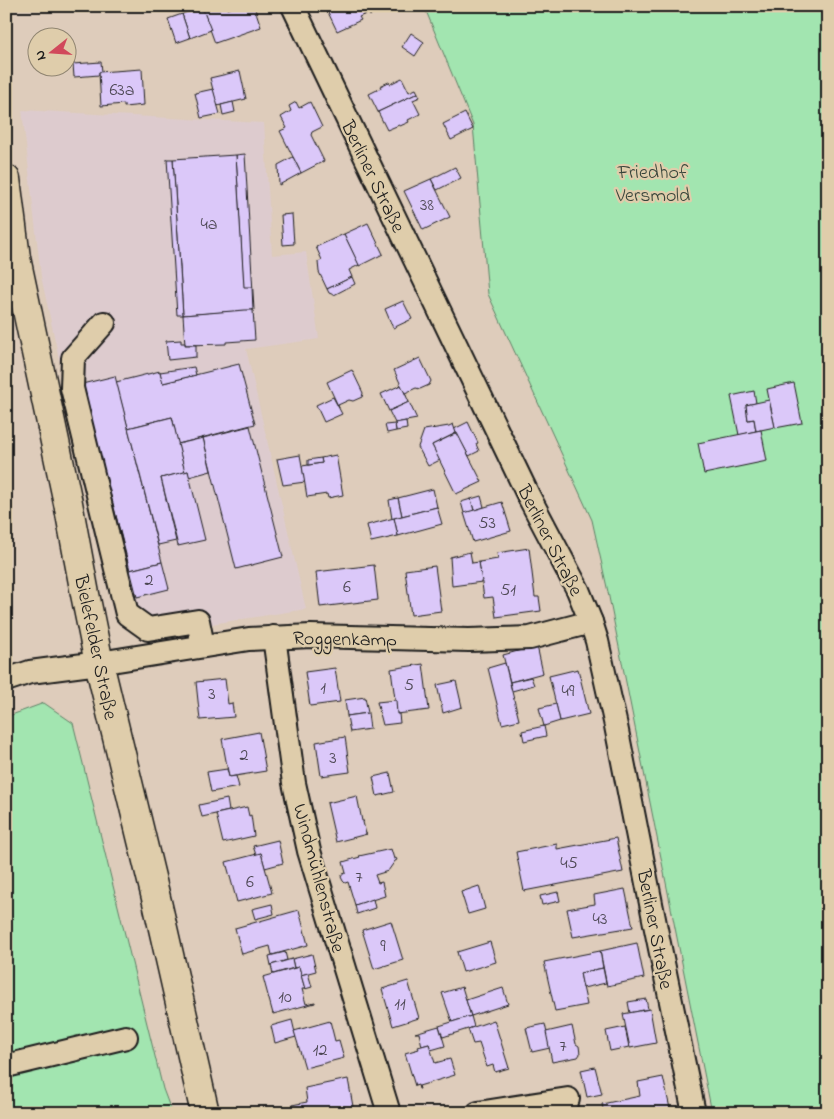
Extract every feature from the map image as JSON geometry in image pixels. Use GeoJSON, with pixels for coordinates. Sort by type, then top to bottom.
{"type":"FeatureCollection","features":[{"type":"Feature","properties":{"kind":"main road","name":"Bielefelder Straße"},"geometry":{"type":"LineString","coordinates":[[6,179],[16,258],[68,503],[99,663],[157,902],[205,1113]]}},
{"type":"Feature","properties":{"kind":"street","name":"Berliner Straße"},"geometry":{"type":"LineString","coordinates":[[293,6],[529,497],[578,590],[591,622],[616,726],[694,1113]]}},
{"type":"Feature","properties":{"kind":"street"},"geometry":{"type":"LineString","coordinates":[[104,323],[74,358],[72,388],[127,614],[148,629],[198,621],[202,646]]}},
{"type":"Feature","properties":{"kind":"street","name":"Roggenkamp"},"geometry":{"type":"LineString","coordinates":[[6,680],[30,672],[249,639],[311,636],[469,640],[530,638],[591,622]]}},
{"type":"Feature","properties":{"kind":"street","name":"Windmühlenstraße"},"geometry":{"type":"LineString","coordinates":[[274,638],[294,782],[309,851],[389,1113]]}},
{"type":"Feature","properties":{"kind":"street"},"geometry":{"type":"LineString","coordinates":[[6,1066],[126,1037]]}},
{"type":"Feature","properties":{"kind":"street"},"geometry":{"type":"LineString","coordinates":[[478,1113],[568,1099]]}},
{"type":"Feature","properties":{"kind":"shaded area"},"geometry":{"type":"Polygon","coordinates":[[[22,110],[264,123],[272,255],[306,252],[319,339],[246,349],[306,609],[136,636],[115,616],[41,276],[22,110]]]}},
{"type":"Feature","properties":{"kind":"green space","name":"Friedhof Versmold"},"geometry":{"type":"Polygon","coordinates":[[[424,6],[828,6],[828,1113],[712,1113],[592,520],[488,294],[473,125],[424,6]]]}},
{"type":"Feature","properties":{"kind":"green space"},"geometry":{"type":"Polygon","coordinates":[[[44,703],[73,723],[163,1089],[172,1113],[6,1113],[6,717],[44,703]]]}},
{"type":"Feature","properties":{"kind":"building"},"geometry":{"type":"Polygon","coordinates":[[[227,6],[228,9],[236,6],[254,6],[261,27],[215,43],[202,7],[227,6]]]}},
{"type":"Feature","properties":{"kind":"building"},"geometry":{"type":"Polygon","coordinates":[[[325,6],[367,6],[371,15],[368,13],[359,17],[361,20],[337,31],[325,6]]]}},
{"type":"Feature","properties":{"kind":"building"},"geometry":{"type":"Polygon","coordinates":[[[202,7],[211,30],[190,38],[182,14],[202,7]]]}},
{"type":"Feature","properties":{"kind":"building"},"geometry":{"type":"Polygon","coordinates":[[[182,14],[190,38],[176,43],[168,19],[182,14]]]}},
{"type":"Feature","properties":{"kind":"building"},"geometry":{"type":"Polygon","coordinates":[[[411,33],[424,42],[415,56],[402,47],[411,33]]]}},
{"type":"Feature","properties":{"kind":"building"},"geometry":{"type":"Polygon","coordinates":[[[101,62],[102,72],[99,72],[99,75],[78,77],[78,64],[101,62]]]}},
{"type":"Feature","properties":{"kind":"building"},"geometry":{"type":"Polygon","coordinates":[[[142,69],[144,105],[124,107],[124,104],[101,106],[99,72],[142,69]]]}},
{"type":"Feature","properties":{"kind":"building"},"geometry":{"type":"Polygon","coordinates":[[[240,71],[246,99],[217,106],[210,78],[240,71]]]}},
{"type":"Feature","properties":{"kind":"building"},"geometry":{"type":"Polygon","coordinates":[[[402,78],[409,92],[416,89],[418,93],[378,112],[369,94],[381,88],[380,86],[389,82],[390,84],[402,78]]]}},
{"type":"Feature","properties":{"kind":"building"},"geometry":{"type":"Polygon","coordinates":[[[213,89],[220,114],[201,118],[195,93],[213,89]]]}},
{"type":"Feature","properties":{"kind":"building"},"geometry":{"type":"Polygon","coordinates":[[[418,93],[420,97],[413,100],[420,114],[408,120],[409,122],[387,130],[378,112],[418,93]]]}},
{"type":"Feature","properties":{"kind":"building"},"geometry":{"type":"Polygon","coordinates":[[[233,102],[235,112],[223,115],[221,105],[233,102]]]}},
{"type":"Feature","properties":{"kind":"building"},"geometry":{"type":"Polygon","coordinates":[[[296,102],[299,108],[310,102],[322,127],[312,132],[311,135],[324,161],[301,173],[280,131],[287,128],[281,117],[291,111],[289,106],[296,102]]]}},
{"type":"Feature","properties":{"kind":"building"},"geometry":{"type":"Polygon","coordinates":[[[465,113],[473,129],[451,140],[443,124],[465,113]]]}},
{"type":"Feature","properties":{"kind":"building"},"geometry":{"type":"Polygon","coordinates":[[[245,154],[254,310],[245,311],[236,155],[245,154]]]}},
{"type":"Feature","properties":{"kind":"building"},"geometry":{"type":"Polygon","coordinates":[[[236,155],[244,287],[252,287],[253,310],[183,315],[173,159],[236,155]]]}},
{"type":"Feature","properties":{"kind":"building"},"geometry":{"type":"Polygon","coordinates":[[[293,157],[301,173],[279,185],[278,165],[293,157]]]}},
{"type":"Feature","properties":{"kind":"building"},"geometry":{"type":"Polygon","coordinates":[[[167,159],[173,159],[183,315],[177,315],[167,159]]]}},
{"type":"Feature","properties":{"kind":"building"},"geometry":{"type":"Polygon","coordinates":[[[455,167],[461,178],[437,190],[431,179],[455,167]]]}},
{"type":"Feature","properties":{"kind":"building"},"geometry":{"type":"Polygon","coordinates":[[[431,179],[450,217],[423,230],[404,191],[431,179]]]}},
{"type":"Feature","properties":{"kind":"building"},"geometry":{"type":"Polygon","coordinates":[[[292,214],[294,244],[283,245],[281,215],[292,214]]]}},
{"type":"Feature","properties":{"kind":"building"},"geometry":{"type":"Polygon","coordinates":[[[368,223],[383,254],[359,266],[344,234],[368,223]]]}},
{"type":"Feature","properties":{"kind":"building"},"geometry":{"type":"Polygon","coordinates":[[[344,234],[359,265],[349,270],[352,277],[327,289],[319,272],[318,262],[322,260],[316,247],[344,234]]]}},
{"type":"Feature","properties":{"kind":"building"},"geometry":{"type":"Polygon","coordinates":[[[352,277],[355,284],[334,295],[329,293],[327,289],[352,277]]]}},
{"type":"Feature","properties":{"kind":"building"},"geometry":{"type":"Polygon","coordinates":[[[403,301],[412,319],[393,328],[385,309],[403,301]]]}},
{"type":"Feature","properties":{"kind":"building"},"geometry":{"type":"Polygon","coordinates":[[[253,310],[255,340],[226,342],[226,344],[185,345],[183,315],[253,310]]]}},
{"type":"Feature","properties":{"kind":"building"},"geometry":{"type":"Polygon","coordinates":[[[181,340],[181,343],[185,343],[185,345],[196,345],[196,357],[168,360],[166,341],[181,340]]]}},
{"type":"Feature","properties":{"kind":"building"},"geometry":{"type":"Polygon","coordinates":[[[420,358],[431,381],[429,385],[405,393],[406,396],[394,370],[420,358]]]}},
{"type":"Feature","properties":{"kind":"building"},"geometry":{"type":"Polygon","coordinates":[[[239,364],[255,424],[178,444],[172,417],[128,428],[116,382],[160,371],[163,383],[239,364]]]}},
{"type":"Feature","properties":{"kind":"building"},"geometry":{"type":"Polygon","coordinates":[[[194,367],[196,375],[163,383],[160,372],[194,367]]]}},
{"type":"Feature","properties":{"kind":"building"},"geometry":{"type":"Polygon","coordinates":[[[352,370],[363,393],[362,397],[338,405],[339,408],[327,382],[352,370]]]}},
{"type":"Feature","properties":{"kind":"building"},"geometry":{"type":"Polygon","coordinates":[[[115,376],[162,562],[130,570],[82,384],[115,376]]]}},
{"type":"Feature","properties":{"kind":"building"},"geometry":{"type":"Polygon","coordinates":[[[794,383],[802,423],[775,428],[767,389],[794,383]]]}},
{"type":"Feature","properties":{"kind":"building"},"geometry":{"type":"Polygon","coordinates":[[[401,385],[409,402],[389,411],[381,394],[401,385]]]}},
{"type":"Feature","properties":{"kind":"building"},"geometry":{"type":"Polygon","coordinates":[[[754,391],[756,403],[746,405],[748,420],[754,419],[756,431],[739,435],[731,396],[754,391]]]}},
{"type":"Feature","properties":{"kind":"building"},"geometry":{"type":"Polygon","coordinates":[[[333,397],[342,414],[324,422],[316,405],[333,397]]]}},
{"type":"Feature","properties":{"kind":"building"},"geometry":{"type":"Polygon","coordinates":[[[769,400],[775,427],[756,431],[754,419],[748,420],[746,405],[769,400]]]}},
{"type":"Feature","properties":{"kind":"building"},"geometry":{"type":"Polygon","coordinates":[[[409,402],[417,419],[395,423],[389,411],[409,402]]]}},
{"type":"Feature","properties":{"kind":"building"},"geometry":{"type":"Polygon","coordinates":[[[172,417],[185,472],[161,478],[176,541],[158,545],[128,428],[172,417]]]}},
{"type":"Feature","properties":{"kind":"building"},"geometry":{"type":"Polygon","coordinates":[[[406,421],[407,429],[396,431],[395,423],[406,421]]]}},
{"type":"Feature","properties":{"kind":"building"},"geometry":{"type":"Polygon","coordinates":[[[468,422],[478,443],[476,444],[479,451],[469,456],[454,429],[468,422]]]}},
{"type":"Feature","properties":{"kind":"building"},"geometry":{"type":"Polygon","coordinates":[[[395,424],[396,431],[387,433],[385,425],[395,424]]]}},
{"type":"Feature","properties":{"kind":"building"},"geometry":{"type":"Polygon","coordinates":[[[453,424],[456,433],[432,445],[440,460],[428,466],[418,447],[424,430],[453,424]]]}},
{"type":"Feature","properties":{"kind":"building"},"geometry":{"type":"Polygon","coordinates":[[[250,426],[283,557],[236,569],[203,438],[250,426]]]}},
{"type":"Feature","properties":{"kind":"building"},"geometry":{"type":"Polygon","coordinates":[[[761,430],[767,461],[704,474],[698,443],[761,430]]]}},
{"type":"Feature","properties":{"kind":"building"},"geometry":{"type":"Polygon","coordinates":[[[457,433],[482,482],[456,494],[432,445],[457,433]]]}},
{"type":"Feature","properties":{"kind":"building"},"geometry":{"type":"Polygon","coordinates":[[[203,438],[211,471],[189,477],[188,471],[185,472],[178,444],[203,438]]]}},
{"type":"Feature","properties":{"kind":"building"},"geometry":{"type":"Polygon","coordinates":[[[300,455],[305,482],[283,485],[277,459],[300,455]]]}},
{"type":"Feature","properties":{"kind":"building"},"geometry":{"type":"Polygon","coordinates":[[[336,455],[343,495],[328,498],[327,494],[307,497],[302,466],[322,463],[321,458],[336,455]]]}},
{"type":"Feature","properties":{"kind":"building"},"geometry":{"type":"Polygon","coordinates":[[[321,458],[322,463],[308,465],[308,460],[321,458]]]}},
{"type":"Feature","properties":{"kind":"building"},"geometry":{"type":"Polygon","coordinates":[[[188,471],[205,540],[178,546],[161,478],[188,471]]]}},
{"type":"Feature","properties":{"kind":"building"},"geometry":{"type":"Polygon","coordinates":[[[433,489],[437,507],[402,516],[398,498],[433,489]]]}},
{"type":"Feature","properties":{"kind":"building"},"geometry":{"type":"Polygon","coordinates":[[[481,496],[484,507],[474,511],[471,499],[481,496]]]}},
{"type":"Feature","properties":{"kind":"building"},"geometry":{"type":"Polygon","coordinates":[[[398,498],[402,516],[392,519],[389,500],[398,498]]]}},
{"type":"Feature","properties":{"kind":"building"},"geometry":{"type":"Polygon","coordinates":[[[471,499],[474,511],[464,513],[461,502],[471,499]]]}},
{"type":"Feature","properties":{"kind":"building"},"geometry":{"type":"Polygon","coordinates":[[[502,502],[511,531],[473,542],[464,513],[502,502]]]}},
{"type":"Feature","properties":{"kind":"building"},"geometry":{"type":"Polygon","coordinates":[[[437,507],[442,524],[398,536],[394,518],[437,507]]]}},
{"type":"Feature","properties":{"kind":"building"},"geometry":{"type":"Polygon","coordinates":[[[394,518],[398,536],[371,542],[367,525],[394,518]]]}},
{"type":"Feature","properties":{"kind":"building"},"geometry":{"type":"Polygon","coordinates":[[[529,548],[535,597],[539,597],[541,611],[496,617],[493,597],[484,598],[479,562],[498,559],[497,553],[529,548]]]}},
{"type":"Feature","properties":{"kind":"building"},"geometry":{"type":"Polygon","coordinates":[[[470,552],[472,563],[479,562],[482,582],[452,586],[450,557],[470,552]]]}},
{"type":"Feature","properties":{"kind":"building"},"geometry":{"type":"Polygon","coordinates":[[[162,562],[169,589],[137,597],[130,570],[162,562]]]}},
{"type":"Feature","properties":{"kind":"building"},"geometry":{"type":"Polygon","coordinates":[[[374,565],[378,600],[320,607],[316,572],[374,565]]]}},
{"type":"Feature","properties":{"kind":"building"},"geometry":{"type":"Polygon","coordinates":[[[435,566],[441,611],[411,615],[405,570],[435,566]]]}},
{"type":"Feature","properties":{"kind":"building"},"geometry":{"type":"Polygon","coordinates":[[[537,646],[543,673],[510,682],[503,655],[537,646]]]}},
{"type":"Feature","properties":{"kind":"building"},"geometry":{"type":"Polygon","coordinates":[[[505,663],[519,720],[502,724],[488,668],[505,663]]]}},
{"type":"Feature","properties":{"kind":"building"},"geometry":{"type":"Polygon","coordinates":[[[423,664],[429,710],[397,714],[391,669],[423,664]]]}},
{"type":"Feature","properties":{"kind":"building"},"geometry":{"type":"Polygon","coordinates":[[[335,668],[340,702],[310,706],[305,672],[335,668]]]}},
{"type":"Feature","properties":{"kind":"building"},"geometry":{"type":"Polygon","coordinates":[[[578,669],[589,714],[560,721],[549,676],[578,669]]]}},
{"type":"Feature","properties":{"kind":"building"},"geometry":{"type":"Polygon","coordinates":[[[531,677],[534,685],[512,691],[510,682],[531,677]]]}},
{"type":"Feature","properties":{"kind":"building"},"geometry":{"type":"Polygon","coordinates":[[[225,679],[228,704],[232,703],[234,717],[200,720],[196,682],[225,679]]]}},
{"type":"Feature","properties":{"kind":"building"},"geometry":{"type":"Polygon","coordinates":[[[456,681],[462,707],[443,713],[437,685],[456,681]]]}},
{"type":"Feature","properties":{"kind":"building"},"geometry":{"type":"Polygon","coordinates":[[[365,697],[368,713],[347,716],[345,700],[365,697]]]}},
{"type":"Feature","properties":{"kind":"building"},"geometry":{"type":"Polygon","coordinates":[[[396,700],[400,723],[383,725],[377,702],[396,700]]]}},
{"type":"Feature","properties":{"kind":"building"},"geometry":{"type":"Polygon","coordinates":[[[556,704],[560,721],[544,726],[539,708],[556,704]]]}},
{"type":"Feature","properties":{"kind":"building"},"geometry":{"type":"Polygon","coordinates":[[[368,713],[370,729],[350,732],[347,716],[368,713]]]}},
{"type":"Feature","properties":{"kind":"building"},"geometry":{"type":"Polygon","coordinates":[[[544,726],[546,736],[524,741],[522,731],[544,726]]]}},
{"type":"Feature","properties":{"kind":"building"},"geometry":{"type":"Polygon","coordinates":[[[259,732],[266,771],[229,777],[222,739],[259,732]]]}},
{"type":"Feature","properties":{"kind":"building"},"geometry":{"type":"Polygon","coordinates":[[[345,737],[350,772],[321,776],[316,742],[345,737]]]}},
{"type":"Feature","properties":{"kind":"building"},"geometry":{"type":"Polygon","coordinates":[[[227,769],[229,777],[236,776],[239,787],[211,792],[207,772],[227,769]]]}},
{"type":"Feature","properties":{"kind":"building"},"geometry":{"type":"Polygon","coordinates":[[[390,773],[394,792],[377,796],[373,777],[390,773]]]}},
{"type":"Feature","properties":{"kind":"building"},"geometry":{"type":"Polygon","coordinates":[[[357,796],[362,821],[364,821],[367,834],[336,842],[327,803],[357,796]]]}},
{"type":"Feature","properties":{"kind":"building"},"geometry":{"type":"Polygon","coordinates":[[[227,799],[229,811],[202,817],[199,805],[227,799]]]}},
{"type":"Feature","properties":{"kind":"building"},"geometry":{"type":"Polygon","coordinates":[[[247,807],[249,816],[251,815],[254,836],[223,843],[216,814],[247,807]]]}},
{"type":"Feature","properties":{"kind":"building"},"geometry":{"type":"Polygon","coordinates":[[[616,838],[623,872],[524,891],[516,852],[557,844],[557,849],[616,838]]]}},
{"type":"Feature","properties":{"kind":"building"},"geometry":{"type":"Polygon","coordinates":[[[278,840],[283,863],[265,868],[261,853],[256,855],[253,846],[278,840]]]}},
{"type":"Feature","properties":{"kind":"building"},"geometry":{"type":"Polygon","coordinates":[[[391,849],[394,859],[396,858],[397,860],[388,871],[375,875],[378,883],[382,882],[385,896],[355,905],[348,882],[345,883],[341,877],[346,873],[343,862],[359,856],[391,849]]]}},
{"type":"Feature","properties":{"kind":"building"},"geometry":{"type":"Polygon","coordinates":[[[261,853],[272,893],[237,902],[226,862],[261,853]]]}},
{"type":"Feature","properties":{"kind":"building"},"geometry":{"type":"Polygon","coordinates":[[[479,886],[485,909],[468,914],[461,892],[479,886]]]}},
{"type":"Feature","properties":{"kind":"building"},"geometry":{"type":"Polygon","coordinates":[[[625,889],[633,927],[573,937],[567,909],[595,904],[594,895],[625,889]]]}},
{"type":"Feature","properties":{"kind":"building"},"geometry":{"type":"Polygon","coordinates":[[[558,892],[560,901],[542,905],[540,896],[558,892]]]}},
{"type":"Feature","properties":{"kind":"building"},"geometry":{"type":"Polygon","coordinates":[[[373,899],[375,908],[357,914],[355,905],[373,899]]]}},
{"type":"Feature","properties":{"kind":"building"},"geometry":{"type":"Polygon","coordinates":[[[272,904],[274,914],[255,919],[252,909],[272,904]]]}},
{"type":"Feature","properties":{"kind":"building"},"geometry":{"type":"Polygon","coordinates":[[[299,910],[308,945],[272,955],[270,946],[242,954],[235,928],[299,910]]]}},
{"type":"Feature","properties":{"kind":"building"},"geometry":{"type":"Polygon","coordinates":[[[391,921],[403,960],[374,969],[362,930],[391,921]]]}},
{"type":"Feature","properties":{"kind":"building"},"geometry":{"type":"Polygon","coordinates":[[[490,942],[496,962],[463,972],[457,952],[490,942]]]}},
{"type":"Feature","properties":{"kind":"building"},"geometry":{"type":"Polygon","coordinates":[[[637,943],[644,978],[607,986],[600,951],[637,943]]]}},
{"type":"Feature","properties":{"kind":"building"},"geometry":{"type":"Polygon","coordinates":[[[600,951],[603,968],[580,973],[587,1005],[555,1011],[544,962],[600,951]]]}},
{"type":"Feature","properties":{"kind":"building"},"geometry":{"type":"Polygon","coordinates":[[[285,952],[287,960],[271,965],[269,956],[285,952]]]}},
{"type":"Feature","properties":{"kind":"building"},"geometry":{"type":"Polygon","coordinates":[[[312,954],[316,971],[301,975],[299,967],[294,968],[292,959],[312,954]]]}},
{"type":"Feature","properties":{"kind":"building"},"geometry":{"type":"Polygon","coordinates":[[[292,959],[294,968],[273,974],[271,965],[292,959]]]}},
{"type":"Feature","properties":{"kind":"building"},"geometry":{"type":"Polygon","coordinates":[[[299,967],[305,989],[302,989],[306,1004],[315,1003],[273,1014],[263,977],[299,967]]]}},
{"type":"Feature","properties":{"kind":"building"},"geometry":{"type":"Polygon","coordinates":[[[603,968],[606,983],[583,988],[580,973],[603,968]]]}},
{"type":"Feature","properties":{"kind":"building"},"geometry":{"type":"Polygon","coordinates":[[[308,973],[312,987],[305,989],[301,975],[308,973]]]}},
{"type":"Feature","properties":{"kind":"building"},"geometry":{"type":"Polygon","coordinates":[[[408,981],[419,1018],[393,1026],[382,989],[408,981]]]}},
{"type":"Feature","properties":{"kind":"building"},"geometry":{"type":"Polygon","coordinates":[[[462,987],[471,1016],[452,1022],[442,993],[462,987]]]}},
{"type":"Feature","properties":{"kind":"building"},"geometry":{"type":"Polygon","coordinates":[[[503,988],[508,1004],[471,1016],[466,1000],[503,988]]]}},
{"type":"Feature","properties":{"kind":"building"},"geometry":{"type":"Polygon","coordinates":[[[646,999],[648,1009],[630,1013],[628,1002],[646,999]]]}},
{"type":"Feature","properties":{"kind":"building"},"geometry":{"type":"Polygon","coordinates":[[[650,1009],[656,1043],[630,1048],[623,1014],[650,1009]]]}},
{"type":"Feature","properties":{"kind":"building"},"geometry":{"type":"Polygon","coordinates":[[[471,1016],[474,1027],[443,1037],[439,1026],[471,1016]]]}},
{"type":"Feature","properties":{"kind":"building"},"geometry":{"type":"Polygon","coordinates":[[[292,1020],[296,1037],[275,1043],[271,1026],[292,1020]]]}},
{"type":"Feature","properties":{"kind":"building"},"geometry":{"type":"Polygon","coordinates":[[[494,1020],[509,1068],[495,1072],[493,1065],[487,1067],[479,1043],[473,1044],[468,1029],[494,1020]]]}},
{"type":"Feature","properties":{"kind":"building"},"geometry":{"type":"Polygon","coordinates":[[[330,1021],[335,1041],[339,1040],[344,1058],[305,1068],[294,1031],[330,1021]]]}},
{"type":"Feature","properties":{"kind":"building"},"geometry":{"type":"Polygon","coordinates":[[[545,1024],[550,1048],[532,1052],[526,1028],[545,1024]]]}},
{"type":"Feature","properties":{"kind":"building"},"geometry":{"type":"Polygon","coordinates":[[[439,1026],[445,1046],[431,1050],[429,1044],[422,1046],[419,1033],[415,1033],[439,1026]]]}},
{"type":"Feature","properties":{"kind":"building"},"geometry":{"type":"Polygon","coordinates":[[[572,1026],[580,1054],[578,1057],[552,1062],[546,1032],[572,1026]]]}},
{"type":"Feature","properties":{"kind":"building"},"geometry":{"type":"Polygon","coordinates":[[[625,1027],[629,1047],[610,1051],[606,1031],[625,1027]]]}},
{"type":"Feature","properties":{"kind":"building"},"geometry":{"type":"Polygon","coordinates":[[[429,1044],[435,1063],[450,1059],[455,1075],[419,1086],[419,1089],[418,1085],[415,1086],[405,1053],[429,1044]]]}},
{"type":"Feature","properties":{"kind":"building"},"geometry":{"type":"Polygon","coordinates":[[[595,1067],[602,1094],[587,1097],[581,1070],[595,1067]]]}},
{"type":"Feature","properties":{"kind":"building"},"geometry":{"type":"Polygon","coordinates":[[[663,1077],[671,1113],[604,1113],[602,1104],[640,1096],[638,1082],[663,1077]]]}},
{"type":"Feature","properties":{"kind":"building"},"geometry":{"type":"Polygon","coordinates":[[[348,1079],[354,1112],[294,1113],[292,1105],[307,1102],[305,1088],[348,1079]]]}}]}
